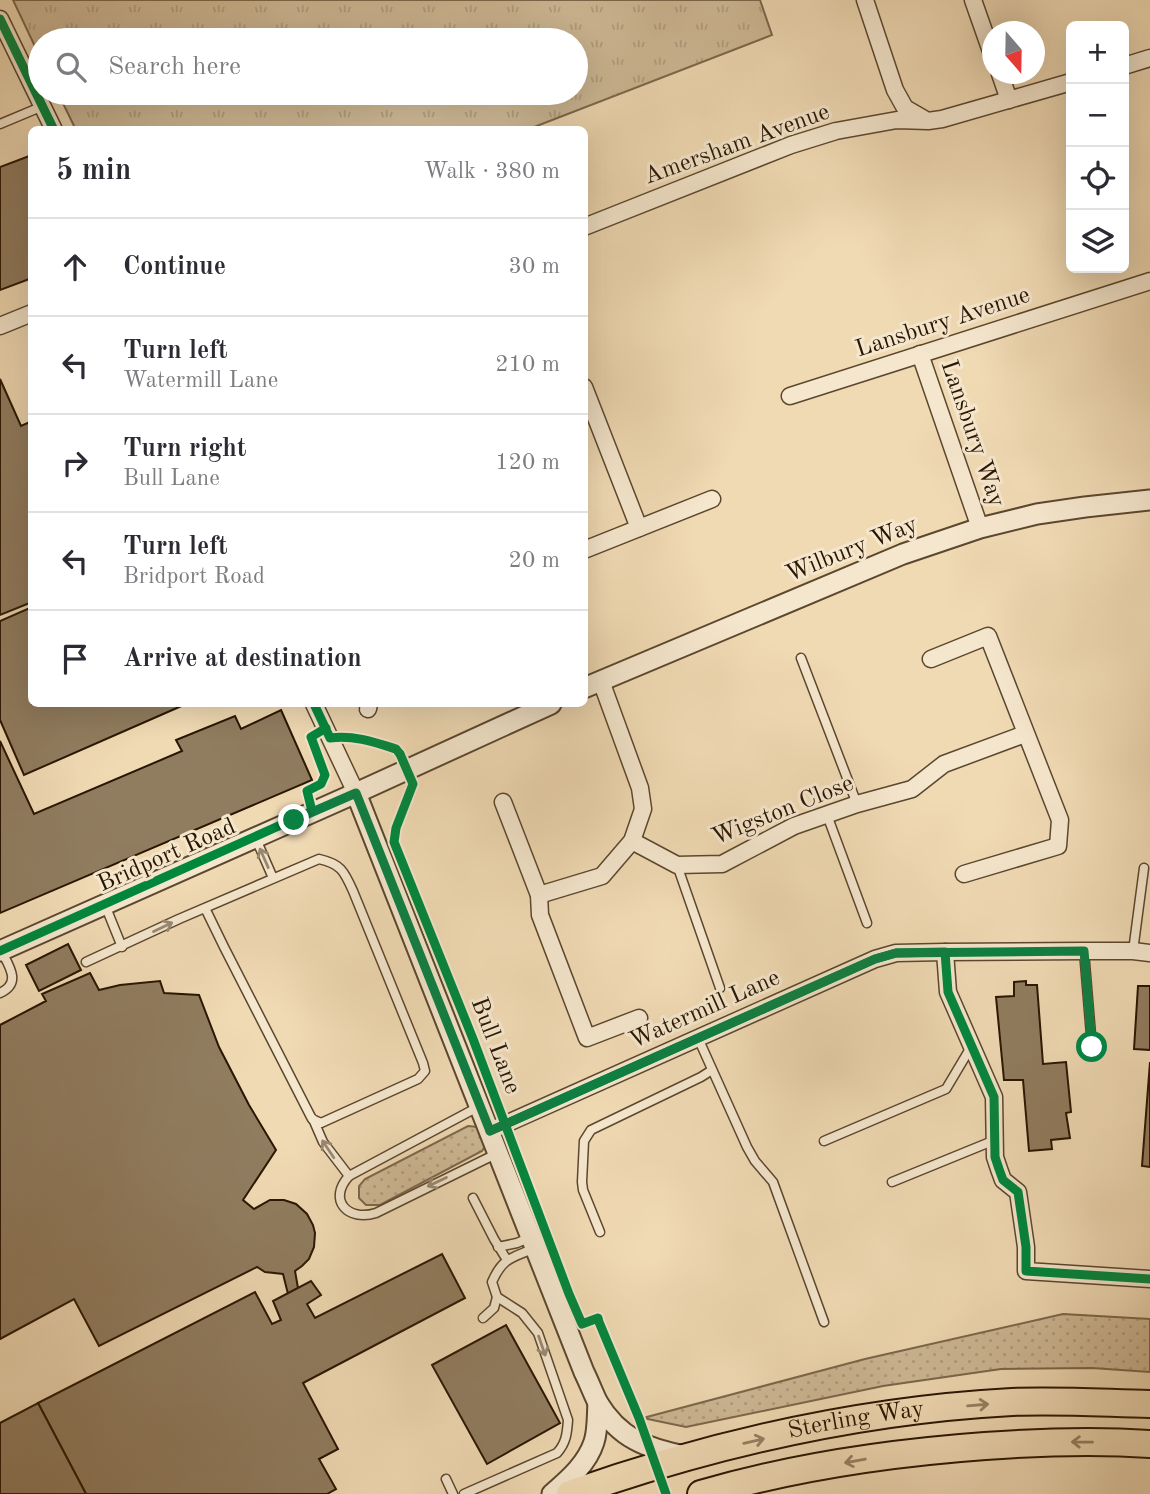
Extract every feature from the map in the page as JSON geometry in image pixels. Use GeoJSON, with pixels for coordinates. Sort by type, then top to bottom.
{"type":"FeatureCollection","features":[{"type":"Feature","properties":{"kind":"highway","name":"Sterling Way"},"geometry":{"type":"LineString","coordinates":[[570,1494],[687,1456],[882,1415],[1012,1402],[1150,1404]]}},
{"type":"Feature","properties":{"kind":"highway","name":"Sterling Way"},"geometry":{"type":"LineString","coordinates":[[701,1494],[784,1474],[879,1457],[1046,1442],[1150,1444]]}},
{"type":"Feature","properties":{"kind":"street"},"geometry":{"type":"LineString","coordinates":[[865,0],[895,90],[905,108],[928,121]]}},
{"type":"Feature","properties":{"kind":"street"},"geometry":{"type":"LineString","coordinates":[[973,0],[982,26]]}},
{"type":"Feature","properties":{"kind":"street"},"geometry":{"type":"LineString","coordinates":[[0,19],[28,76]]}},
{"type":"Feature","properties":{"kind":"street"},"geometry":{"type":"LineString","coordinates":[[1129,64],[1150,58]]}},
{"type":"Feature","properties":{"kind":"street","name":"Amersham Avenue"},"geometry":{"type":"LineString","coordinates":[[588,225],[791,145],[836,131],[897,120],[942,119],[1066,83]]}},
{"type":"Feature","properties":{"kind":"street"},"geometry":{"type":"LineString","coordinates":[[1003,84],[1009,100]]}},
{"type":"Feature","properties":{"kind":"street"},"geometry":{"type":"LineString","coordinates":[[863,127],[892,110],[895,90]]}},
{"type":"Feature","properties":{"kind":"street"},"geometry":{"type":"LineString","coordinates":[[43,106],[52,126]]}},
{"type":"Feature","properties":{"kind":"street","name":"Lansbury Avenue"},"geometry":{"type":"LineString","coordinates":[[790,396],[1150,281]]}},
{"type":"Feature","properties":{"kind":"street"},"geometry":{"type":"LineString","coordinates":[[0,326],[28,315]]}},
{"type":"Feature","properties":{"kind":"street","name":"Lansbury Way"},"geometry":{"type":"LineString","coordinates":[[920,354],[980,528]]}},
{"type":"Feature","properties":{"kind":"street"},"geometry":{"type":"LineString","coordinates":[[588,397],[639,528]]}},
{"type":"Feature","properties":{"kind":"street"},"geometry":{"type":"LineString","coordinates":[[588,548],[712,499]]}},
{"type":"Feature","properties":{"kind":"street","name":"Wilbury Way"},"geometry":{"type":"LineString","coordinates":[[593,685],[903,554],[980,528],[1037,514],[1150,500]]}},
{"type":"Feature","properties":{"kind":"street"},"geometry":{"type":"LineString","coordinates":[[931,659],[988,636],[1060,820],[1058,846],[964,874]]}},
{"type":"Feature","properties":{"kind":"street"},"geometry":{"type":"LineString","coordinates":[[538,895],[602,876],[632,841],[643,809],[640,788],[593,685]]}},
{"type":"Feature","properties":{"kind":"street","name":"Bull Lane"},"geometry":{"type":"LineString","coordinates":[[315,707],[356,793],[598,1403]]}},
{"type":"Feature","properties":{"kind":"street"},"geometry":{"type":"LineString","coordinates":[[356,793],[544,707]]}},
{"type":"Feature","properties":{"kind":"street","name":"Wigston Close"},"geometry":{"type":"LineString","coordinates":[[632,841],[677,865],[722,864],[794,826],[857,804],[912,789],[944,764],[1025,734]]}},
{"type":"Feature","properties":{"kind":"street","name":"Bridport Road"},"geometry":{"type":"LineString","coordinates":[[1,951],[356,793]]}},
{"type":"Feature","properties":{"kind":"street"},"geometry":{"type":"LineString","coordinates":[[503,802],[538,895],[540,915],[587,1038],[639,1018]]}},
{"type":"Feature","properties":{"kind":"street"},"geometry":{"type":"LineString","coordinates":[[945,952],[948,992],[994,1097],[996,1157],[1003,1180],[1018,1192],[1026,1247],[1026,1271],[1150,1279]]}},
{"type":"Feature","properties":{"kind":"street","name":"Watermill Lane"},"geometry":{"type":"LineString","coordinates":[[490,1131],[875,959],[896,953],[1142,952]]}},
{"type":"Feature","properties":{"kind":"street"},"geometry":{"type":"LineString","coordinates":[[598,1403],[620,1431],[629,1437],[663,1452],[687,1456]]}},
{"type":"Feature","properties":{"kind":"street"},"geometry":{"type":"LineString","coordinates":[[552,1494],[575,1472],[590,1452],[595,1440],[598,1403]]}},
{"type":"Feature","properties":{"kind":"lane"},"geometry":{"type":"LineString","coordinates":[[0,124],[43,106]]}},
{"type":"Feature","properties":{"kind":"lane"},"geometry":{"type":"LineString","coordinates":[[801,658],[857,804]]}},
{"type":"Feature","properties":{"kind":"lane"},"geometry":{"type":"LineString","coordinates":[[827,815],[867,923]]}},
{"type":"Feature","properties":{"kind":"lane"},"geometry":{"type":"LineString","coordinates":[[255,837],[273,878]]}},
{"type":"Feature","properties":{"kind":"lane"},"geometry":{"type":"LineString","coordinates":[[86,962],[319,859],[330,861],[343,870],[425,1071],[418,1079],[321,1123],[312,1119]]}},
{"type":"Feature","properties":{"kind":"lane"},"geometry":{"type":"LineString","coordinates":[[677,865],[720,988]]}},
{"type":"Feature","properties":{"kind":"lane"},"geometry":{"type":"LineString","coordinates":[[1142,952],[1144,868]]}},
{"type":"Feature","properties":{"kind":"lane"},"geometry":{"type":"LineString","coordinates":[[105,905],[122,947]]}},
{"type":"Feature","properties":{"kind":"lane"},"geometry":{"type":"LineString","coordinates":[[205,908],[323,1142],[349,1176]]}},
{"type":"Feature","properties":{"kind":"lane"},"geometry":{"type":"LineString","coordinates":[[0,993],[6,991],[12,981],[11,970],[1,951]]}},
{"type":"Feature","properties":{"kind":"lane"},"geometry":{"type":"LineString","coordinates":[[1084,951],[1092,1047]]}},
{"type":"Feature","properties":{"kind":"lane"},"geometry":{"type":"LineString","coordinates":[[698,1038],[755,1161],[773,1182],[824,1322]]}},
{"type":"Feature","properties":{"kind":"lane"},"geometry":{"type":"LineString","coordinates":[[824,1141],[946,1089],[971,1047]]}},
{"type":"Feature","properties":{"kind":"lane"},"geometry":{"type":"LineString","coordinates":[[600,1232],[583,1190],[584,1141],[587,1135],[591,1130],[712,1070]]}},
{"type":"Feature","properties":{"kind":"lane"},"geometry":{"type":"LineString","coordinates":[[480,1106],[349,1176],[342,1184],[342,1205],[350,1213],[368,1216],[498,1153]]}},
{"type":"Feature","properties":{"kind":"lane"},"geometry":{"type":"LineString","coordinates":[[892,1182],[995,1140]]}},
{"type":"Feature","properties":{"kind":"lane"},"geometry":{"type":"LineString","coordinates":[[473,1198],[507,1260]]}},
{"type":"Feature","properties":{"kind":"lane"},"geometry":{"type":"LineString","coordinates":[[498,1247],[517,1242],[533,1242]]}},
{"type":"Feature","properties":{"kind":"lane"},"geometry":{"type":"LineString","coordinates":[[483,1318],[494,1308],[497,1297],[492,1282],[499,1268],[533,1242]]}},
{"type":"Feature","properties":{"kind":"lane"},"geometry":{"type":"LineString","coordinates":[[464,1494],[557,1453],[567,1434],[568,1420],[538,1333],[522,1313],[497,1297]]}},
{"type":"Feature","properties":{"kind":"lane"},"geometry":{"type":"LineString","coordinates":[[446,1479],[453,1494]]}},
{"type":"Feature","properties":{"kind":"green space"},"geometry":{"type":"Polygon","coordinates":[[[13,0],[760,0],[772,35],[537,126],[74,126],[64,105],[588,105],[588,28],[28,28],[28,32],[13,0]]]}},
{"type":"Feature","properties":{"kind":"green space"},"geometry":{"type":"Polygon","coordinates":[[[468,1126],[478,1127],[486,1145],[482,1151],[380,1205],[366,1205],[359,1198],[359,1186],[365,1179],[468,1126]]]}},
{"type":"Feature","properties":{"kind":"green space"},"geometry":{"type":"Polygon","coordinates":[[[1063,1314],[1150,1319],[1150,1372],[1092,1368],[1001,1369],[883,1386],[686,1427],[643,1418],[865,1359],[1063,1314]]]}},
{"type":"Feature","properties":{"kind":"building"},"geometry":{"type":"Polygon","coordinates":[[[28,156],[28,280],[0,290],[0,167],[28,156]]]}},
{"type":"Feature","properties":{"kind":"building"},"geometry":{"type":"Polygon","coordinates":[[[0,379],[21,426],[28,423],[28,604],[0,615],[0,379]]]}},
{"type":"Feature","properties":{"kind":"building"},"geometry":{"type":"Polygon","coordinates":[[[28,609],[28,707],[179,707],[24,775],[0,720],[0,621],[28,609]]]}},
{"type":"Feature","properties":{"kind":"building"},"geometry":{"type":"Polygon","coordinates":[[[281,710],[312,780],[0,913],[0,741],[34,814],[182,751],[176,740],[235,716],[241,729],[281,710]]]}},
{"type":"Feature","properties":{"kind":"building"},"geometry":{"type":"Polygon","coordinates":[[[68,944],[81,970],[39,991],[26,965],[68,944]]]}},
{"type":"Feature","properties":{"kind":"building"},"geometry":{"type":"Polygon","coordinates":[[[90,973],[99,990],[160,981],[164,993],[199,995],[219,1047],[276,1150],[243,1200],[254,1209],[270,1200],[284,1200],[296,1204],[307,1214],[313,1225],[314,1247],[309,1259],[295,1271],[298,1288],[288,1294],[283,1274],[265,1272],[257,1267],[99,1346],[74,1299],[0,1339],[0,1025],[46,1001],[42,994],[90,973]]]}},
{"type":"Feature","properties":{"kind":"building"},"geometry":{"type":"Polygon","coordinates":[[[1026,981],[1026,985],[1037,985],[1043,1064],[1066,1062],[1071,1112],[1066,1113],[1070,1138],[1051,1140],[1052,1149],[1029,1151],[1023,1080],[1004,1080],[996,997],[1014,996],[1014,982],[1026,981]]]}},
{"type":"Feature","properties":{"kind":"building"},"geometry":{"type":"Polygon","coordinates":[[[1138,986],[1150,986],[1150,1050],[1134,1049],[1138,986]]]}},
{"type":"Feature","properties":{"kind":"building"},"geometry":{"type":"Polygon","coordinates":[[[1150,1062],[1150,1167],[1142,1166],[1150,1062]]]}},
{"type":"Feature","properties":{"kind":"building"},"geometry":{"type":"Polygon","coordinates":[[[442,1254],[465,1298],[303,1383],[338,1449],[319,1459],[336,1489],[327,1494],[86,1494],[38,1403],[255,1292],[272,1324],[281,1320],[273,1301],[311,1281],[321,1295],[307,1304],[315,1318],[442,1254]]]}},
{"type":"Feature","properties":{"kind":"building"},"geometry":{"type":"Polygon","coordinates":[[[506,1325],[560,1423],[487,1464],[432,1365],[506,1325]]]}},
{"type":"Feature","properties":{"kind":"building"},"geometry":{"type":"Polygon","coordinates":[[[38,1403],[86,1494],[0,1494],[0,1423],[38,1403]]]}},
{"type":"Feature","properties":{"kind":"cycle path"},"geometry":{"type":"LineString","coordinates":[[0,19],[28,77]]}},
{"type":"Feature","properties":{"kind":"cycle path"},"geometry":{"type":"LineString","coordinates":[[42,105],[52,126]]}},
{"type":"Feature","properties":{"kind":"cycle path"},"geometry":{"type":"LineString","coordinates":[[315,707],[330,738],[364,740],[396,749],[400,754]]}},
{"type":"Feature","properties":{"kind":"cycle path"},"geometry":{"type":"LineString","coordinates":[[0,951],[312,811],[307,791],[321,784],[325,775],[311,737],[326,728]]}},
{"type":"Feature","properties":{"kind":"cycle path"},"geometry":{"type":"LineString","coordinates":[[400,754],[413,784],[396,828],[394,842],[473,1039],[569,1294],[582,1324],[598,1318],[639,1418],[666,1494]]}},
{"type":"Feature","properties":{"kind":"cycle path"},"geometry":{"type":"LineString","coordinates":[[490,1131],[875,959],[896,953],[945,952],[948,992],[994,1097],[995,1157],[1003,1180],[1018,1192],[1026,1247],[1026,1271],[1150,1279]]}},
{"type":"Feature","properties":{"kind":"route"},"geometry":{"type":"LineString","coordinates":[[294,820],[356,793],[490,1131],[875,959],[896,953],[1084,951],[1092,1047]]}}]}
